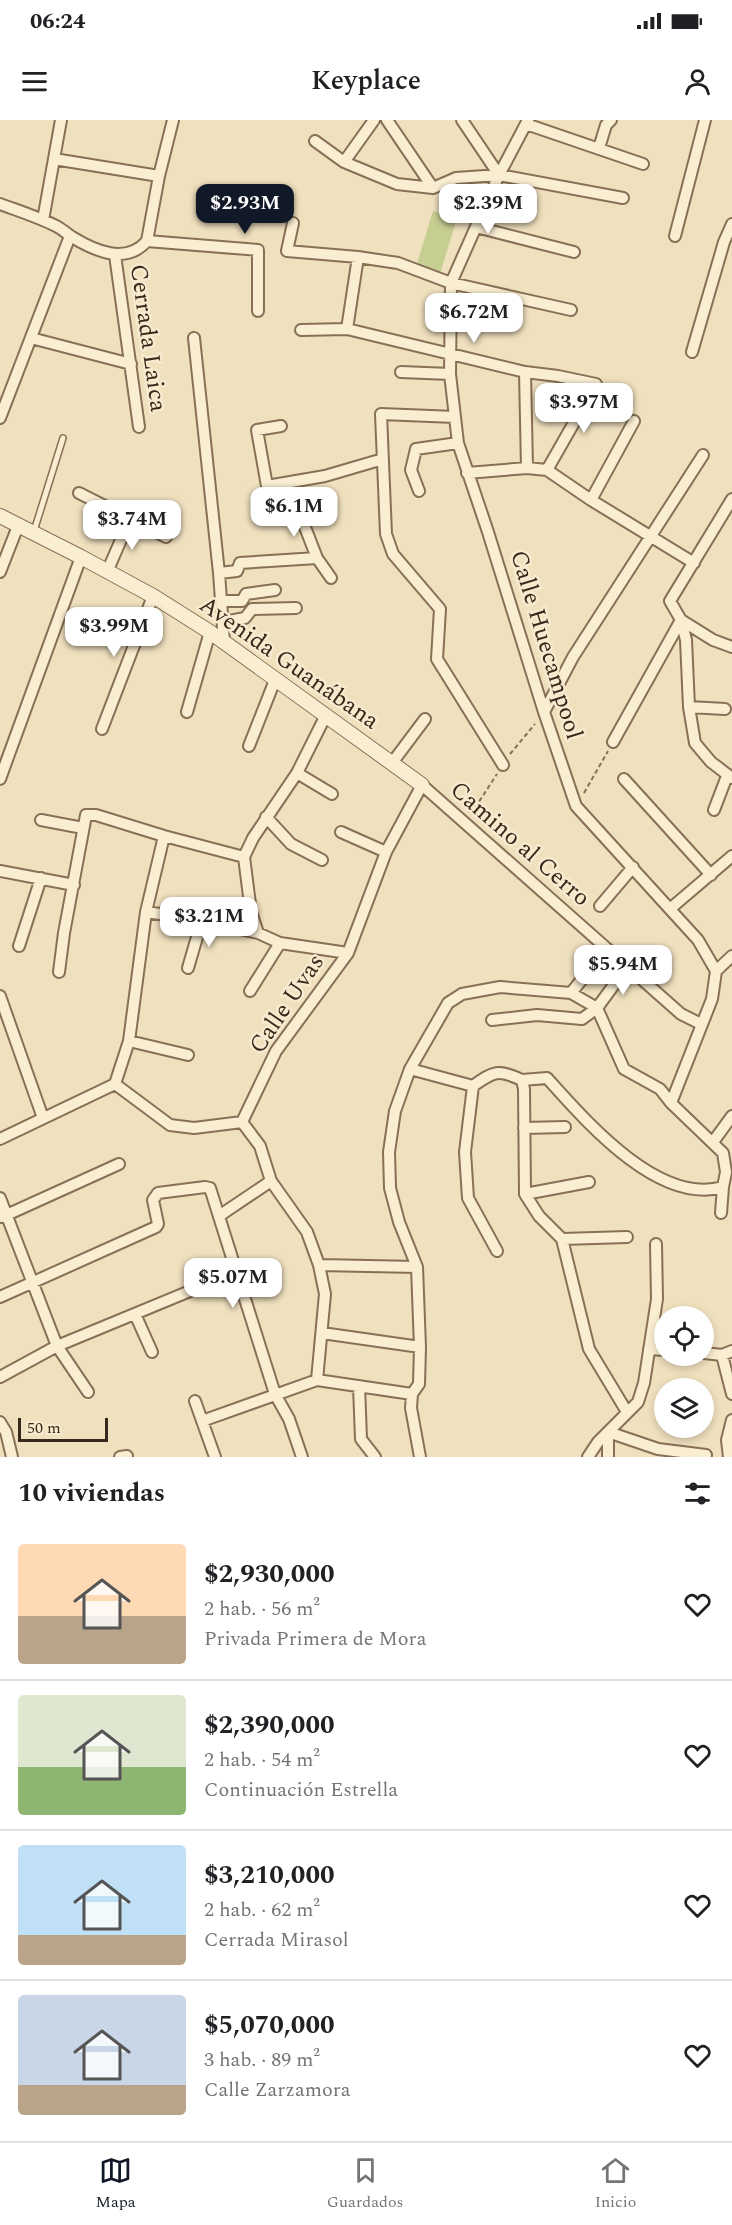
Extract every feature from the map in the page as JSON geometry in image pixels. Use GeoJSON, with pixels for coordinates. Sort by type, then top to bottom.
{"type":"FeatureCollection","features":[{"type":"Feature","properties":{"kind":"street"},"geometry":{"type":"LineString","coordinates":[[43,220],[61,120]]}},
{"type":"Feature","properties":{"kind":"street"},"geometry":{"type":"LineString","coordinates":[[0,204],[59,227],[70,236],[94,248],[115,255],[131,254],[142,248],[147,241],[159,176],[173,120]]}},
{"type":"Feature","properties":{"kind":"street"},"geometry":{"type":"LineString","coordinates":[[344,162],[374,120]]}},
{"type":"Feature","properties":{"kind":"street"},"geometry":{"type":"LineString","coordinates":[[387,120],[433,188]]}},
{"type":"Feature","properties":{"kind":"street"},"geometry":{"type":"LineString","coordinates":[[462,120],[499,175]]}},
{"type":"Feature","properties":{"kind":"street"},"geometry":{"type":"LineString","coordinates":[[598,148],[606,125],[611,120]]}},
{"type":"Feature","properties":{"kind":"street"},"geometry":{"type":"LineString","coordinates":[[675,236],[705,120]]}},
{"type":"Feature","properties":{"kind":"street"},"geometry":{"type":"LineString","coordinates":[[451,283],[499,175],[527,122],[643,164]]}},
{"type":"Feature","properties":{"kind":"street"},"geometry":{"type":"LineString","coordinates":[[315,141],[344,162],[397,184],[433,188],[456,178],[499,175],[623,198]]}},
{"type":"Feature","properties":{"kind":"street"},"geometry":{"type":"LineString","coordinates":[[54,159],[159,176]]}},
{"type":"Feature","properties":{"kind":"street"},"geometry":{"type":"LineString","coordinates":[[293,223],[287,251],[398,263],[451,283],[571,310]]}},
{"type":"Feature","properties":{"kind":"street"},"geometry":{"type":"LineString","coordinates":[[692,352],[724,242],[732,224]]}},
{"type":"Feature","properties":{"kind":"street"},"geometry":{"type":"LineString","coordinates":[[476,227],[574,252]]}},
{"type":"Feature","properties":{"kind":"street"},"geometry":{"type":"LineString","coordinates":[[0,418],[70,236]]}},
{"type":"Feature","properties":{"kind":"street"},"geometry":{"type":"LineString","coordinates":[[147,241],[258,250],[258,311]]}},
{"type":"Feature","properties":{"kind":"street","name":"Cerrada Laica"},"geometry":{"type":"LineString","coordinates":[[115,255],[139,427]]}},
{"type":"Feature","properties":{"kind":"street"},"geometry":{"type":"LineString","coordinates":[[347,329],[358,257]]}},
{"type":"Feature","properties":{"kind":"street","name":"Calle Huecampool"},"geometry":{"type":"LineString","coordinates":[[451,283],[450,374],[458,443],[576,806],[671,908],[698,940],[716,971]]}},
{"type":"Feature","properties":{"kind":"street"},"geometry":{"type":"LineString","coordinates":[[301,330],[347,329],[450,352],[525,372],[596,384],[547,470]]}},
{"type":"Feature","properties":{"kind":"street"},"geometry":{"type":"LineString","coordinates":[[31,338],[131,364]]}},
{"type":"Feature","properties":{"kind":"street"},"geometry":{"type":"LineString","coordinates":[[194,338],[222,601],[224,642]]}},
{"type":"Feature","properties":{"kind":"street"},"geometry":{"type":"LineString","coordinates":[[401,372],[450,374]]}},
{"type":"Feature","properties":{"kind":"street"},"geometry":{"type":"LineString","coordinates":[[525,372],[527,468]]}},
{"type":"Feature","properties":{"kind":"street"},"geometry":{"type":"LineString","coordinates":[[455,417],[381,414],[386,534],[393,554],[440,609],[437,659],[503,765]]}},
{"type":"Feature","properties":{"kind":"street"},"geometry":{"type":"LineString","coordinates":[[591,500],[634,421]]}},
{"type":"Feature","properties":{"kind":"street"},"geometry":{"type":"LineString","coordinates":[[281,426],[257,430],[267,486],[296,504],[317,558],[331,578]]}},
{"type":"Feature","properties":{"kind":"street"},"geometry":{"type":"LineString","coordinates":[[419,491],[411,470],[416,449],[458,443]]}},
{"type":"Feature","properties":{"kind":"street"},"geometry":{"type":"LineString","coordinates":[[544,712],[573,657],[703,455]]}},
{"type":"Feature","properties":{"kind":"street"},"geometry":{"type":"LineString","coordinates":[[267,486],[325,476],[383,459]]}},
{"type":"Feature","properties":{"kind":"street"},"geometry":{"type":"LineString","coordinates":[[467,473],[527,468],[547,470],[591,500],[694,563]]}},
{"type":"Feature","properties":{"kind":"street"},"geometry":{"type":"LineString","coordinates":[[79,494],[166,537]]}},
{"type":"Feature","properties":{"kind":"street"},"geometry":{"type":"LineString","coordinates":[[714,810],[729,777],[695,743],[688,707],[686,640],[681,620],[670,601],[732,499]]}},
{"type":"Feature","properties":{"kind":"street","name":"Avenida Guanábana"},"geometry":{"type":"LineString","coordinates":[[0,516],[153,596],[210,632],[422,785]]}},
{"type":"Feature","properties":{"kind":"street"},"geometry":{"type":"LineString","coordinates":[[107,572],[130,519]]}},
{"type":"Feature","properties":{"kind":"street"},"geometry":{"type":"LineString","coordinates":[[0,572],[18,526]]}},
{"type":"Feature","properties":{"kind":"street"},"geometry":{"type":"LineString","coordinates":[[0,779],[81,557]]}},
{"type":"Feature","properties":{"kind":"street"},"geometry":{"type":"LineString","coordinates":[[219,573],[237,571],[240,563],[317,558]]}},
{"type":"Feature","properties":{"kind":"street"},"geometry":{"type":"LineString","coordinates":[[222,601],[242,601],[246,594],[275,590]]}},
{"type":"Feature","properties":{"kind":"street"},"geometry":{"type":"LineString","coordinates":[[102,729],[153,596]]}},
{"type":"Feature","properties":{"kind":"street"},"geometry":{"type":"LineString","coordinates":[[224,622],[244,618],[252,609],[296,608]]}},
{"type":"Feature","properties":{"kind":"street"},"geometry":{"type":"LineString","coordinates":[[681,620],[713,640],[732,647]]}},
{"type":"Feature","properties":{"kind":"street"},"geometry":{"type":"LineString","coordinates":[[613,742],[681,620]]}},
{"type":"Feature","properties":{"kind":"street"},"geometry":{"type":"LineString","coordinates":[[187,712],[210,632]]}},
{"type":"Feature","properties":{"kind":"street"},"geometry":{"type":"LineString","coordinates":[[249,746],[275,680]]}},
{"type":"Feature","properties":{"kind":"street"},"geometry":{"type":"LineString","coordinates":[[688,707],[725,710]]}},
{"type":"Feature","properties":{"kind":"street"},"geometry":{"type":"LineString","coordinates":[[258,933],[251,912],[244,857],[253,838],[297,772],[326,717]]}},
{"type":"Feature","properties":{"kind":"street"},"geometry":{"type":"LineString","coordinates":[[392,763],[425,720]]}},
{"type":"Feature","properties":{"kind":"street"},"geometry":{"type":"LineString","coordinates":[[297,772],[332,794]]}},
{"type":"Feature","properties":{"kind":"street"},"geometry":{"type":"LineString","coordinates":[[624,779],[711,875]]}},
{"type":"Feature","properties":{"kind":"street","name":"Calle Uvas"},"geometry":{"type":"LineString","coordinates":[[242,1122],[276,1051],[348,952],[386,852],[422,785]]}},
{"type":"Feature","properties":{"kind":"street","name":"Camino al Cerro"},"geometry":{"type":"LineString","coordinates":[[422,785],[681,1014],[701,1024]]}},
{"type":"Feature","properties":{"kind":"street"},"geometry":{"type":"LineString","coordinates":[[59,972],[86,815],[96,815],[244,857]]}},
{"type":"Feature","properties":{"kind":"street"},"geometry":{"type":"LineString","coordinates":[[267,817],[291,844],[322,860]]}},
{"type":"Feature","properties":{"kind":"street"},"geometry":{"type":"LineString","coordinates":[[40,820],[83,828]]}},
{"type":"Feature","properties":{"kind":"street"},"geometry":{"type":"LineString","coordinates":[[341,832],[386,852]]}},
{"type":"Feature","properties":{"kind":"street"},"geometry":{"type":"LineString","coordinates":[[0,1140],[116,1083],[129,1041],[146,912],[164,836]]}},
{"type":"Feature","properties":{"kind":"street"},"geometry":{"type":"LineString","coordinates":[[671,908],[732,856]]}},
{"type":"Feature","properties":{"kind":"street"},"geometry":{"type":"LineString","coordinates":[[600,906],[633,867]]}},
{"type":"Feature","properties":{"kind":"street"},"geometry":{"type":"LineString","coordinates":[[0,871],[74,885]]}},
{"type":"Feature","properties":{"kind":"street"},"geometry":{"type":"LineString","coordinates":[[19,946],[41,878]]}},
{"type":"Feature","properties":{"kind":"street"},"geometry":{"type":"LineString","coordinates":[[146,912],[202,920],[258,933],[280,944],[348,952]]}},
{"type":"Feature","properties":{"kind":"street"},"geometry":{"type":"LineString","coordinates":[[188,968],[202,920]]}},
{"type":"Feature","properties":{"kind":"street"},"geometry":{"type":"LineString","coordinates":[[250,991],[280,944]]}},
{"type":"Feature","properties":{"kind":"street"},"geometry":{"type":"LineString","coordinates":[[671,1103],[712,999],[716,971],[732,956]]}},
{"type":"Feature","properties":{"kind":"street"},"geometry":{"type":"LineString","coordinates":[[572,993],[596,962]]}},
{"type":"Feature","properties":{"kind":"street"},"geometry":{"type":"LineString","coordinates":[[492,1020],[537,1015],[582,1019],[597,1008],[627,967]]}},
{"type":"Feature","properties":{"kind":"street"},"geometry":{"type":"LineString","coordinates":[[420,1457],[411,1408],[412,1394],[419,1384],[417,1267],[399,1222],[390,1188],[389,1152],[395,1112],[411,1069],[448,1003],[462,994],[500,987],[572,993],[597,1008],[624,1069],[660,1089],[671,1103],[723,1153],[726,1172],[721,1213]]}},
{"type":"Feature","properties":{"kind":"street"},"geometry":{"type":"LineString","coordinates":[[0,996],[43,1118]]}},
{"type":"Feature","properties":{"kind":"street"},"geometry":{"type":"LineString","coordinates":[[129,1041],[188,1055]]}},
{"type":"Feature","properties":{"kind":"street"},"geometry":{"type":"LineString","coordinates":[[411,1069],[473,1086]]}},
{"type":"Feature","properties":{"kind":"street"},"geometry":{"type":"LineString","coordinates":[[497,1251],[468,1198],[465,1152],[473,1086],[491,1073],[504,1072],[522,1080],[547,1078],[591,1125],[632,1160],[662,1179],[694,1190],[712,1190],[723,1187]]}},
{"type":"Feature","properties":{"kind":"street"},"geometry":{"type":"LineString","coordinates":[[522,1080],[525,1194],[539,1215],[562,1239],[589,1348],[627,1412]]}},
{"type":"Feature","properties":{"kind":"street"},"geometry":{"type":"LineString","coordinates":[[116,1083],[170,1125],[194,1128],[242,1122],[260,1146],[271,1180],[307,1232],[319,1264],[325,1294],[317,1380]]}},
{"type":"Feature","properties":{"kind":"street"},"geometry":{"type":"LineString","coordinates":[[712,1142],[732,1116]]}},
{"type":"Feature","properties":{"kind":"street"},"geometry":{"type":"LineString","coordinates":[[524,1128],[565,1127]]}},
{"type":"Feature","properties":{"kind":"street"},"geometry":{"type":"LineString","coordinates":[[3,1216],[119,1164]]}},
{"type":"Feature","properties":{"kind":"street"},"geometry":{"type":"LineString","coordinates":[[219,1215],[271,1180]]}},
{"type":"Feature","properties":{"kind":"street"},"geometry":{"type":"LineString","coordinates":[[525,1194],[589,1182]]}},
{"type":"Feature","properties":{"kind":"street"},"geometry":{"type":"LineString","coordinates":[[0,1297],[158,1226],[153,1200],[158,1193],[210,1188],[275,1394],[289,1419],[302,1457]]}},
{"type":"Feature","properties":{"kind":"street"},"geometry":{"type":"LineString","coordinates":[[0,1198],[3,1216],[34,1282],[57,1346],[88,1392]]}},
{"type":"Feature","properties":{"kind":"street"},"geometry":{"type":"LineString","coordinates":[[562,1239],[627,1237]]}},
{"type":"Feature","properties":{"kind":"street"},"geometry":{"type":"LineString","coordinates":[[588,1457],[598,1442],[638,1402],[657,1299],[657,1244]]}},
{"type":"Feature","properties":{"kind":"street"},"geometry":{"type":"LineString","coordinates":[[319,1264],[417,1267]]}},
{"type":"Feature","properties":{"kind":"street"},"geometry":{"type":"LineString","coordinates":[[0,1377],[57,1346],[236,1272]]}},
{"type":"Feature","properties":{"kind":"street"},"geometry":{"type":"LineString","coordinates":[[135,1314],[152,1352]]}},
{"type":"Feature","properties":{"kind":"street"},"geometry":{"type":"LineString","coordinates":[[322,1333],[420,1347]]}},
{"type":"Feature","properties":{"kind":"street"},"geometry":{"type":"LineString","coordinates":[[649,1349],[654,1349]]}},
{"type":"Feature","properties":{"kind":"street"},"geometry":{"type":"LineString","coordinates":[[727,1353],[732,1394]]}},
{"type":"Feature","properties":{"kind":"street"},"geometry":{"type":"LineString","coordinates":[[202,1421],[317,1380],[412,1394]]}},
{"type":"Feature","properties":{"kind":"street"},"geometry":{"type":"LineString","coordinates":[[359,1386],[361,1438],[375,1457]]}},
{"type":"Feature","properties":{"kind":"street"},"geometry":{"type":"LineString","coordinates":[[195,1401],[215,1457]]}},
{"type":"Feature","properties":{"kind":"street"},"geometry":{"type":"LineString","coordinates":[[729,1457],[727,1440],[732,1420]]}},
{"type":"Feature","properties":{"kind":"street"},"geometry":{"type":"LineString","coordinates":[[0,1422],[6,1432],[12,1457]]}},
{"type":"Feature","properties":{"kind":"street"},"geometry":{"type":"LineString","coordinates":[[608,1432],[658,1449],[706,1455]]}},
{"type":"Feature","properties":{"kind":"street"},"geometry":{"type":"LineString","coordinates":[[608,1432],[608,1457]]}},
{"type":"Feature","properties":{"kind":"lane"},"geometry":{"type":"LineString","coordinates":[[33,533],[63,438]]}},
{"type":"Feature","properties":{"kind":"path"},"geometry":{"type":"LineString","coordinates":[[576,806],[613,742]]}},
{"type":"Feature","properties":{"kind":"green space"},"geometry":{"type":"Polygon","coordinates":[[[433,211],[457,218],[440,274],[416,267],[433,211]]]}}]}
